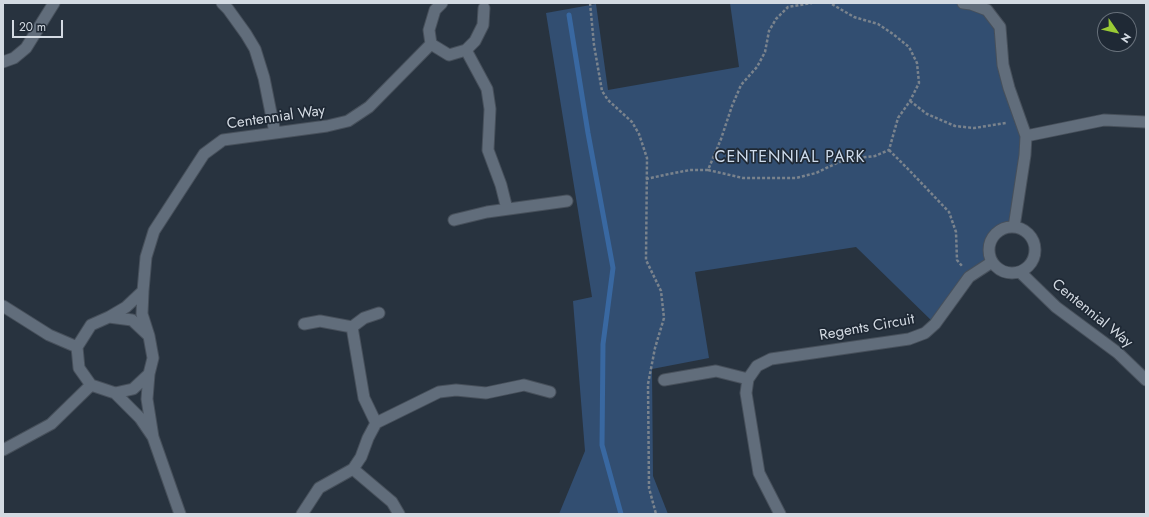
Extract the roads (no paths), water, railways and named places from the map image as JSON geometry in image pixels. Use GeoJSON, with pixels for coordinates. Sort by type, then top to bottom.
{"type":"FeatureCollection","features":[{"type":"Feature","properties":{"kind":"street"},"geometry":{"type":"LineString","coordinates":[[3,62],[14,58],[26,48],[54,3]]}},
{"type":"Feature","properties":{"kind":"street"},"geometry":{"type":"LineString","coordinates":[[222,3],[228,9],[255,49],[264,78],[274,133]]}},
{"type":"Feature","properties":{"kind":"street"},"geometry":{"type":"LineString","coordinates":[[442,3],[435,10],[429,30],[431,44],[449,55],[466,50],[475,41],[482,25],[485,5]]}},
{"type":"Feature","properties":{"kind":"street"},"geometry":{"type":"LineString","coordinates":[[963,3],[990,6],[1000,27],[1003,65],[1009,88],[1026,136],[1025,155],[1014,227]]}},
{"type":"Feature","properties":{"kind":"street","name":"Centennial Way"},"geometry":{"type":"LineString","coordinates":[[180,514],[153,437],[147,399],[149,374],[153,358],[149,336],[142,314],[146,257],[154,231],[204,154],[223,140],[327,126],[348,121],[369,107],[431,44]]}},
{"type":"Feature","properties":{"kind":"street"},"geometry":{"type":"LineString","coordinates":[[466,50],[487,90],[490,109],[488,150],[501,185],[507,209]]}},
{"type":"Feature","properties":{"kind":"street"},"geometry":{"type":"LineString","coordinates":[[1026,136],[1104,120],[1146,122]]}},
{"type":"Feature","properties":{"kind":"street"},"geometry":{"type":"LineString","coordinates":[[454,220],[487,212],[568,201]]}},
{"type":"Feature","properties":{"kind":"street"},"geometry":{"type":"LineString","coordinates":[[1007,227],[1022,229],[1033,239],[1035,255],[1027,268],[1020,272],[1004,272],[992,262],[989,248],[991,241],[1000,230],[1007,227]]}},
{"type":"Feature","properties":{"kind":"street","name":"Regents Circuit"},"geometry":{"type":"LineString","coordinates":[[748,379],[757,366],[771,359],[909,339],[925,333],[935,324],[970,277],[992,262]]}},
{"type":"Feature","properties":{"kind":"street","name":"Centennial Way"},"geometry":{"type":"LineString","coordinates":[[1020,272],[1056,307],[1118,353],[1146,380]]}},
{"type":"Feature","properties":{"kind":"street"},"geometry":{"type":"LineString","coordinates":[[3,450],[51,424],[91,385],[79,368],[78,347],[91,325],[126,307],[143,291]]}},
{"type":"Feature","properties":{"kind":"street"},"geometry":{"type":"LineString","coordinates":[[3,306],[49,334],[78,347]]}},
{"type":"Feature","properties":{"kind":"street"},"geometry":{"type":"LineString","coordinates":[[304,324],[320,321],[352,327],[364,318],[379,312]]}},
{"type":"Feature","properties":{"kind":"street"},"geometry":{"type":"LineString","coordinates":[[109,317],[132,320],[149,336]]}},
{"type":"Feature","properties":{"kind":"street"},"geometry":{"type":"LineString","coordinates":[[352,327],[364,398],[376,423]]}},
{"type":"Feature","properties":{"kind":"street"},"geometry":{"type":"LineString","coordinates":[[664,380],[716,371],[748,379],[746,393],[759,473],[780,514]]}},
{"type":"Feature","properties":{"kind":"street"},"geometry":{"type":"LineString","coordinates":[[115,394],[133,389],[149,374]]}},
{"type":"Feature","properties":{"kind":"street","name":"Centennial Way"},"geometry":{"type":"LineString","coordinates":[[91,385],[115,394],[140,418],[153,437]]}},
{"type":"Feature","properties":{"kind":"street"},"geometry":{"type":"LineString","coordinates":[[302,514],[318,488],[354,470],[362,457],[368,438],[376,423],[440,392],[456,390],[486,393],[524,385],[550,392]]}},
{"type":"Feature","properties":{"kind":"street"},"geometry":{"type":"LineString","coordinates":[[354,470],[392,502],[399,514]]}},
{"type":"Feature","properties":{"kind":"waterway"},"geometry":{"type":"LineString","coordinates":[[569,15],[588,133],[613,268],[603,344],[602,445],[621,514]]}},
{"type":"Feature","properties":{"kind":"district","name":"CENTENNIAL PARK"},"geometry":{"type":"Point","coordinates":[790,158]}}]}
